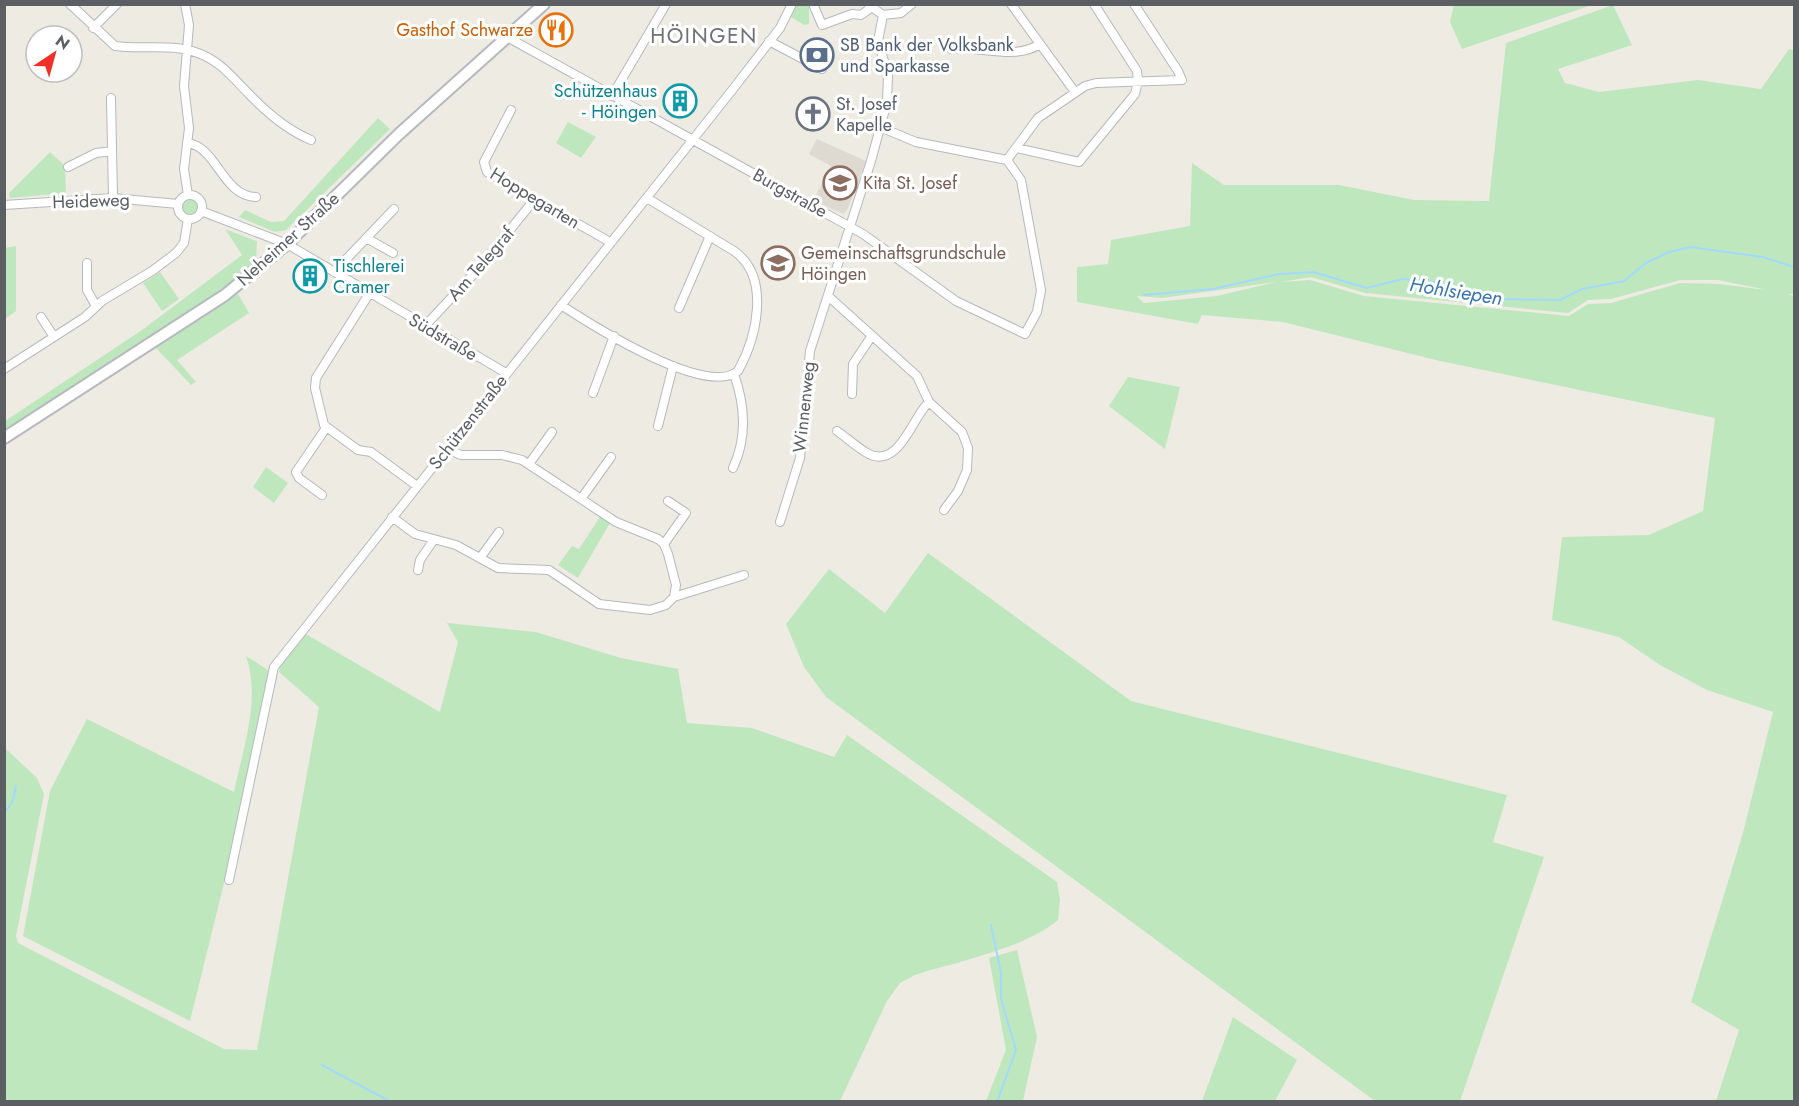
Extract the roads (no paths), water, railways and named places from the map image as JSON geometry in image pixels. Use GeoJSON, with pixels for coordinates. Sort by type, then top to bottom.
{"type":"FeatureCollection","features":[{"type":"Feature","properties":{"kind":"main road","name":"Neheimer Straße"},"geometry":{"type":"LineString","coordinates":[[4,438],[225,295],[287,244],[399,134],[544,4]]}},
{"type":"Feature","properties":{"kind":"street"},"geometry":{"type":"LineString","coordinates":[[70,4],[93,28],[115,46],[171,47],[186,50],[219,64],[269,113],[293,132],[311,140]]}},
{"type":"Feature","properties":{"kind":"street"},"geometry":{"type":"LineString","coordinates":[[93,28],[117,4]]}},
{"type":"Feature","properties":{"kind":"street"},"geometry":{"type":"LineString","coordinates":[[185,4],[189,25],[184,67],[189,128],[184,169],[188,195]]}},
{"type":"Feature","properties":{"kind":"street"},"geometry":{"type":"LineString","coordinates":[[612,96],[666,4]]}},
{"type":"Feature","properties":{"kind":"street","name":"Schützenstraße"},"geometry":{"type":"LineString","coordinates":[[229,880],[274,667],[693,140],[780,28],[792,4]]}},
{"type":"Feature","properties":{"kind":"street"},"geometry":{"type":"LineString","coordinates":[[813,4],[822,25],[852,14],[868,13],[870,6],[883,15],[901,13],[912,4]]}},
{"type":"Feature","properties":{"kind":"street"},"geometry":{"type":"LineString","coordinates":[[1011,4],[1075,92]]}},
{"type":"Feature","properties":{"kind":"street"},"geometry":{"type":"LineString","coordinates":[[1016,148],[1079,162],[1135,94],[1138,81],[1137,71],[1094,4]]}},
{"type":"Feature","properties":{"kind":"street"},"geometry":{"type":"LineString","coordinates":[[880,127],[916,142],[1007,160],[1038,118],[1090,84],[1182,80],[1178,70],[1134,4]]}},
{"type":"Feature","properties":{"kind":"street","name":"Winnenweg"},"geometry":{"type":"LineString","coordinates":[[780,522],[798,468],[808,361],[889,92],[888,75],[878,41],[883,15]]}},
{"type":"Feature","properties":{"kind":"street","name":"Burgstraße"},"geometry":{"type":"LineString","coordinates":[[507,37],[848,226],[956,302],[1025,334],[1037,312],[1041,290],[1021,180],[1007,160]]}},
{"type":"Feature","properties":{"kind":"street"},"geometry":{"type":"LineString","coordinates":[[770,41],[822,69]]}},
{"type":"Feature","properties":{"kind":"street"},"geometry":{"type":"LineString","coordinates":[[951,49],[964,47],[1021,53],[1040,44]]}},
{"type":"Feature","properties":{"kind":"street"},"geometry":{"type":"LineString","coordinates":[[111,98],[113,198]]}},
{"type":"Feature","properties":{"kind":"street","name":"Hoppegarten"},"geometry":{"type":"LineString","coordinates":[[511,110],[486,156],[484,168],[492,177],[610,242]]}},
{"type":"Feature","properties":{"kind":"street"},"geometry":{"type":"LineString","coordinates":[[187,143],[200,147],[236,189],[246,196],[256,196]]}},
{"type":"Feature","properties":{"kind":"street"},"geometry":{"type":"LineString","coordinates":[[68,168],[96,153],[112,151]]}},
{"type":"Feature","properties":{"kind":"street"},"geometry":{"type":"LineString","coordinates":[[188,195],[200,201],[201,211],[196,217],[188,219],[179,212],[178,204],[181,198],[188,195]]}},
{"type":"Feature","properties":{"kind":"street","name":"Heideweg"},"geometry":{"type":"LineString","coordinates":[[4,205],[113,198],[178,204]]}},
{"type":"Feature","properties":{"kind":"street"},"geometry":{"type":"LineString","coordinates":[[561,305],[614,336],[673,366],[712,376],[734,374],[742,364],[757,303],[756,282],[747,261],[647,198]]}},
{"type":"Feature","properties":{"kind":"street","name":"Am Telegraf"},"geometry":{"type":"LineString","coordinates":[[425,326],[480,267],[534,200]]}},
{"type":"Feature","properties":{"kind":"street"},"geometry":{"type":"LineString","coordinates":[[334,272],[368,239],[394,209]]}},
{"type":"Feature","properties":{"kind":"street"},"geometry":{"type":"LineString","coordinates":[[201,211],[287,244]]}},
{"type":"Feature","properties":{"kind":"street"},"geometry":{"type":"LineString","coordinates":[[5,368],[85,317],[96,306],[176,253],[184,243],[188,219]]}},
{"type":"Feature","properties":{"kind":"street"},"geometry":{"type":"LineString","coordinates":[[679,308],[710,236]]}},
{"type":"Feature","properties":{"kind":"street"},"geometry":{"type":"LineString","coordinates":[[368,239],[393,253]]}},
{"type":"Feature","properties":{"kind":"street","name":"Südstraße"},"geometry":{"type":"LineString","coordinates":[[287,244],[506,373]]}},
{"type":"Feature","properties":{"kind":"street"},"geometry":{"type":"LineString","coordinates":[[87,264],[87,290],[96,306]]}},
{"type":"Feature","properties":{"kind":"street"},"geometry":{"type":"LineString","coordinates":[[369,294],[316,378],[315,388],[326,428],[358,450],[371,452],[417,486]]}},
{"type":"Feature","properties":{"kind":"street"},"geometry":{"type":"LineString","coordinates":[[828,296],[917,376],[929,402],[959,428],[968,448],[963,481],[953,500],[944,510]]}},
{"type":"Feature","properties":{"kind":"street"},"geometry":{"type":"LineString","coordinates":[[40,317],[54,337]]}},
{"type":"Feature","properties":{"kind":"street"},"geometry":{"type":"LineString","coordinates":[[593,393],[614,336]]}},
{"type":"Feature","properties":{"kind":"street"},"geometry":{"type":"LineString","coordinates":[[852,394],[853,364],[871,337]]}},
{"type":"Feature","properties":{"kind":"street"},"geometry":{"type":"LineString","coordinates":[[658,426],[673,366]]}},
{"type":"Feature","properties":{"kind":"street"},"geometry":{"type":"LineString","coordinates":[[733,468],[744,434],[743,409],[734,374]]}},
{"type":"Feature","properties":{"kind":"street"},"geometry":{"type":"LineString","coordinates":[[837,431],[870,455],[886,456],[897,450],[923,407],[929,402]]}},
{"type":"Feature","properties":{"kind":"street"},"geometry":{"type":"LineString","coordinates":[[322,495],[298,478],[296,472],[326,428]]}},
{"type":"Feature","properties":{"kind":"street"},"geometry":{"type":"LineString","coordinates":[[529,464],[552,432]]}},
{"type":"Feature","properties":{"kind":"street"},"geometry":{"type":"LineString","coordinates":[[447,449],[461,455],[509,456],[529,464],[616,522],[651,535],[664,544],[676,585],[674,597]]}},
{"type":"Feature","properties":{"kind":"street"},"geometry":{"type":"LineString","coordinates":[[581,499],[611,457]]}},
{"type":"Feature","properties":{"kind":"street"},"geometry":{"type":"LineString","coordinates":[[664,544],[686,513],[668,501]]}},
{"type":"Feature","properties":{"kind":"street"},"geometry":{"type":"LineString","coordinates":[[392,517],[415,534],[433,541],[450,543],[504,569],[549,570],[588,599],[612,607],[650,610],[666,605],[674,597],[744,575]]}},
{"type":"Feature","properties":{"kind":"street"},"geometry":{"type":"LineString","coordinates":[[480,558],[499,532]]}},
{"type":"Feature","properties":{"kind":"street"},"geometry":{"type":"LineString","coordinates":[[418,570],[420,560],[433,541]]}},
{"type":"Feature","properties":{"kind":"waterway","name":"Hohlsiepen"},"geometry":{"type":"LineString","coordinates":[[1144,295],[1213,289],[1279,274],[1313,272],[1367,288],[1402,279],[1434,282],[1498,299],[1560,300],[1582,289],[1624,281],[1646,263],[1669,252],[1690,247],[1763,257],[1794,267]]}},
{"type":"Feature","properties":{"kind":"waterway"},"geometry":{"type":"LineString","coordinates":[[4,813],[12,803],[16,786]]}},
{"type":"Feature","properties":{"kind":"waterway"},"geometry":{"type":"LineString","coordinates":[[991,925],[1001,973],[1001,999],[1016,1050],[997,1102]]}},
{"type":"Feature","properties":{"kind":"waterway"},"geometry":{"type":"LineString","coordinates":[[322,1065],[391,1102]]}},
{"type":"Feature","properties":{"kind":"place","name":"Gasthof Schwarze"},"geometry":{"type":"Point","coordinates":[556,30]}},
{"type":"Feature","properties":{"kind":"place","name":"SB Bank der Volksbank und Sparkasse"},"geometry":{"type":"Point","coordinates":[817,55]}},
{"type":"Feature","properties":{"kind":"place","name":"Schützenhaus - Höingen"},"geometry":{"type":"Point","coordinates":[680,101]}},
{"type":"Feature","properties":{"kind":"place","name":"St. Josef Kapelle"},"geometry":{"type":"Point","coordinates":[813,114]}},
{"type":"Feature","properties":{"kind":"place","name":"Kita St. Josef"},"geometry":{"type":"Point","coordinates":[840,183]}},
{"type":"Feature","properties":{"kind":"place","name":"Gemeinschaftsgrundschule Höingen"},"geometry":{"type":"Point","coordinates":[778,263]}},
{"type":"Feature","properties":{"kind":"place","name":"Tischlerei Cramer"},"geometry":{"type":"Point","coordinates":[310,276]}},
{"type":"Feature","properties":{"kind":"district","name":"HÖINGEN"},"geometry":{"type":"Point","coordinates":[704,36]}}]}
